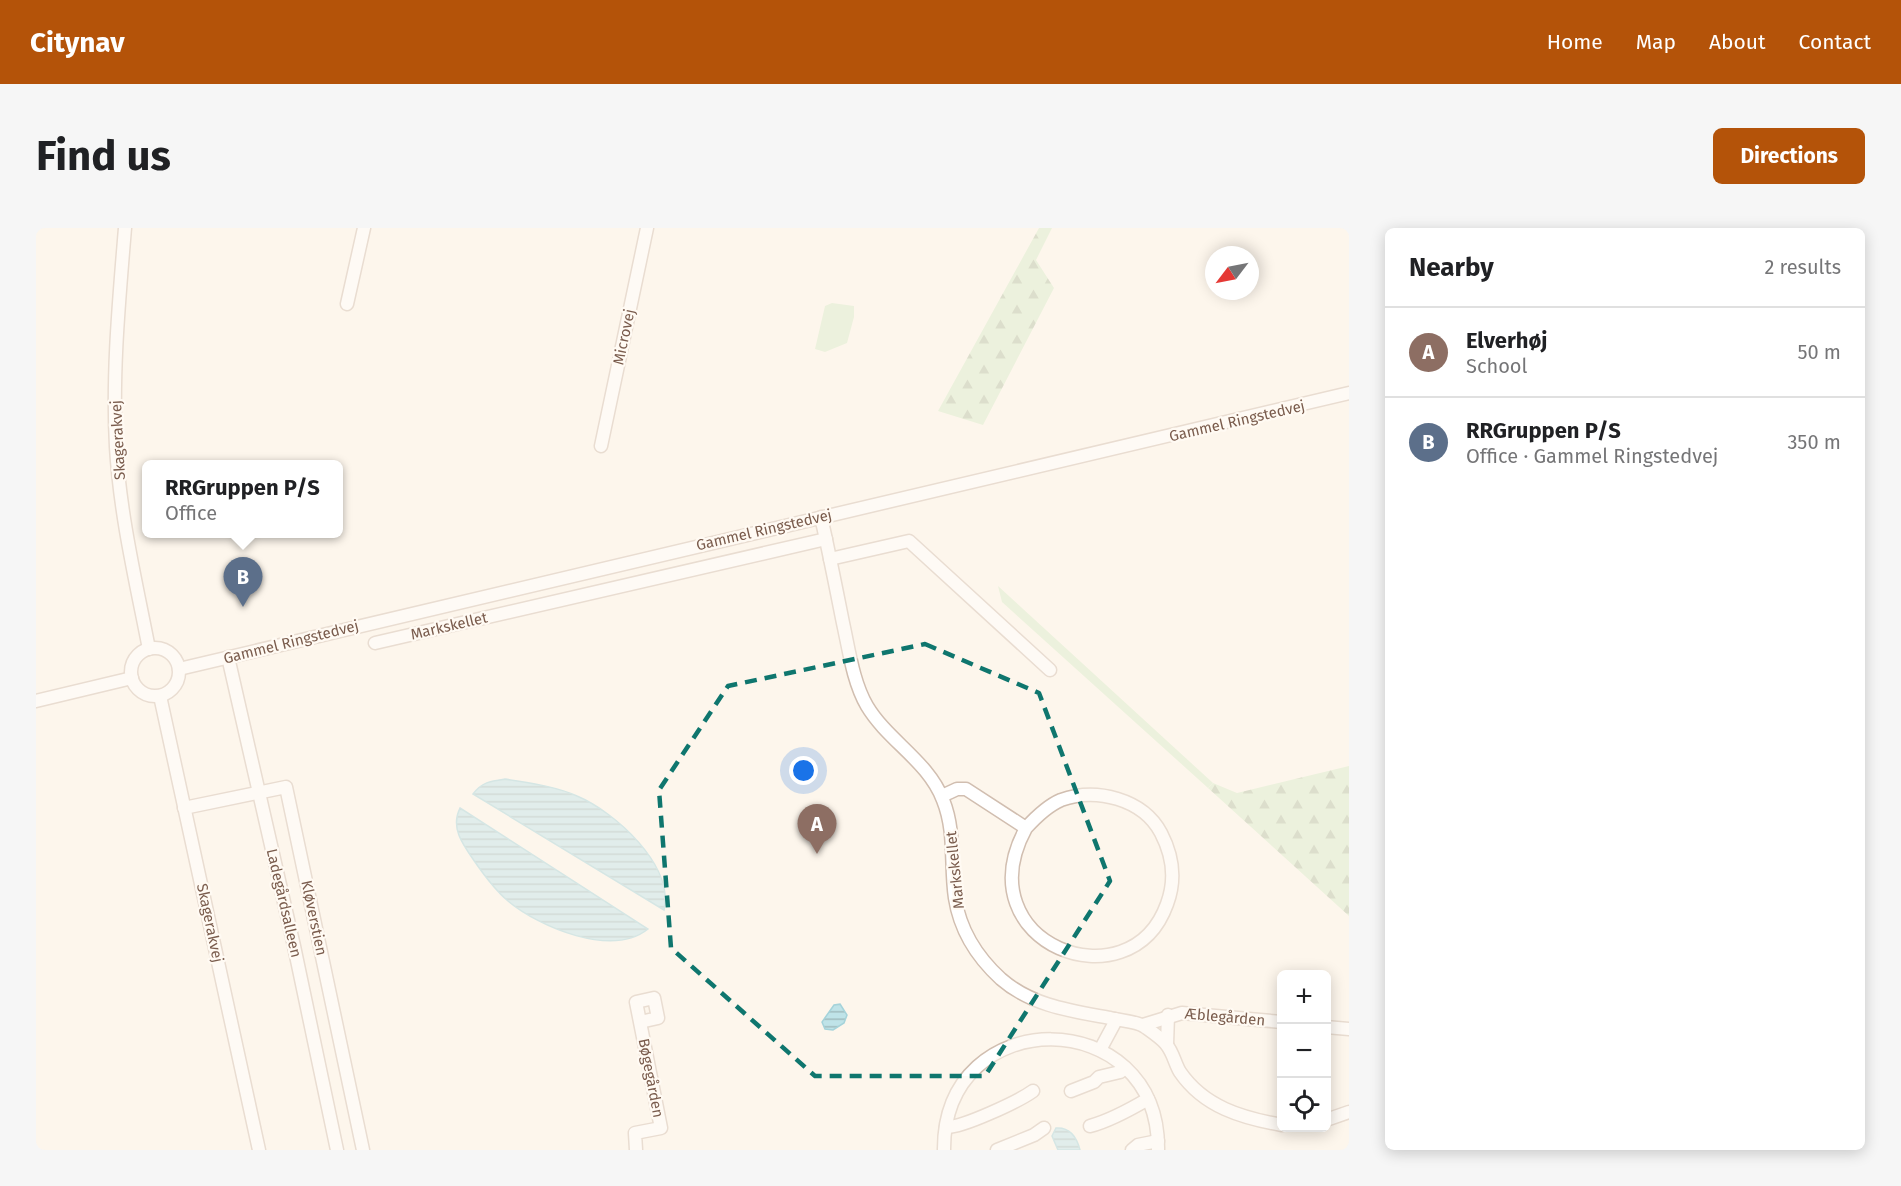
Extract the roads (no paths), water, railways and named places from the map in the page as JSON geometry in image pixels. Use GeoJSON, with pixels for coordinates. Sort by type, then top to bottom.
{"type":"FeatureCollection","features":[{"type":"Feature","properties":{"kind":"street","name":"Skagerakvej"},"geometry":{"type":"LineString","coordinates":[[125,228],[115,356],[116,447],[128,538],[149,649]]}},
{"type":"Feature","properties":{"kind":"street"},"geometry":{"type":"LineString","coordinates":[[347,304],[364,228]]}},
{"type":"Feature","properties":{"kind":"street","name":"Microvej"},"geometry":{"type":"LineString","coordinates":[[601,446],[647,228]]}},
{"type":"Feature","properties":{"kind":"street","name":"Gammel Ringstedvej"},"geometry":{"type":"LineString","coordinates":[[179,669],[1349,393]]}},
{"type":"Feature","properties":{"kind":"street","name":"Markskellet"},"geometry":{"type":"LineString","coordinates":[[821,517],[859,689],[886,731],[923,767],[942,796],[951,827],[955,897],[968,938],[983,960],[1008,984],[1035,1000],[1059,1008],[1143,1025]]}},
{"type":"Feature","properties":{"kind":"street","name":"Markskellet"},"geometry":{"type":"LineString","coordinates":[[375,643],[826,539]]}},
{"type":"Feature","properties":{"kind":"street"},"geometry":{"type":"LineString","coordinates":[[830,559],[909,541],[1050,670]]}},
{"type":"Feature","properties":{"kind":"street"},"geometry":{"type":"LineString","coordinates":[[518,588],[523,609]]}},
{"type":"Feature","properties":{"kind":"street"},"geometry":{"type":"LineString","coordinates":[[149,649],[159,649],[168,653],[175,660],[179,669],[175,686],[160,696],[151,696],[142,693],[135,686],[131,669],[141,653],[149,649]]}},
{"type":"Feature","properties":{"kind":"street","name":"Ladegårdsalleen"},"geometry":{"type":"LineString","coordinates":[[228,657],[337,1150]]}},
{"type":"Feature","properties":{"kind":"street"},"geometry":{"type":"LineString","coordinates":[[36,701],[132,678]]}},
{"type":"Feature","properties":{"kind":"street","name":"Skagerakvej"},"geometry":{"type":"LineString","coordinates":[[160,696],[260,1150]]}},
{"type":"Feature","properties":{"kind":"street","name":"Kløverstien"},"geometry":{"type":"LineString","coordinates":[[184,808],[286,787],[363,1150]]}},
{"type":"Feature","properties":{"kind":"street"},"geometry":{"type":"LineString","coordinates":[[942,796],[957,789],[966,789],[1026,828]]}},
{"type":"Feature","properties":{"kind":"street"},"geometry":{"type":"LineString","coordinates":[[1096,794],[1124,801],[1146,814],[1161,832],[1172,861],[1172,890],[1163,915],[1153,929],[1133,945],[1108,955],[1082,956],[1061,950],[1041,938],[1021,914],[1012,888],[1012,864],[1018,843],[1026,828],[1043,810],[1062,800],[1096,794]]}},
{"type":"Feature","properties":{"kind":"street","name":"Æblegården"},"geometry":{"type":"LineString","coordinates":[[1143,1025],[1168,1015],[1186,1013],[1277,1022]]}},
{"type":"Feature","properties":{"kind":"street","name":"Æblegården"},"geometry":{"type":"LineString","coordinates":[[1167,1045],[1168,1015]]}},
{"type":"Feature","properties":{"kind":"street"},"geometry":{"type":"LineString","coordinates":[[1100,1050],[1115,1019]]}},
{"type":"Feature","properties":{"kind":"street","name":"Bøgegården"},"geometry":{"type":"LineString","coordinates":[[636,1150],[635,1133],[661,1128],[640,1022]]}},
{"type":"Feature","properties":{"kind":"street"},"geometry":{"type":"LineString","coordinates":[[1143,1025],[1167,1045],[1185,1078],[1207,1099],[1224,1110],[1277,1124]]}},
{"type":"Feature","properties":{"kind":"street"},"geometry":{"type":"LineString","coordinates":[[1331,1027],[1349,1029]]}},
{"type":"Feature","properties":{"kind":"street"},"geometry":{"type":"LineString","coordinates":[[944,1150],[946,1127],[952,1106],[969,1077],[983,1063],[1006,1048],[1024,1041],[1054,1038],[1081,1042],[1100,1050],[1125,1068],[1138,1082],[1148,1099],[1156,1122],[1158,1146],[1138,1145],[1132,1150]]}},
{"type":"Feature","properties":{"kind":"street"},"geometry":{"type":"LineString","coordinates":[[1071,1091],[1094,1082],[1099,1077],[1120,1072],[1125,1068]]}},
{"type":"Feature","properties":{"kind":"street"},"geometry":{"type":"LineString","coordinates":[[946,1127],[968,1124],[1007,1104],[1021,1100],[1034,1091]]}},
{"type":"Feature","properties":{"kind":"street"},"geometry":{"type":"LineString","coordinates":[[1090,1126],[1100,1124],[1148,1099]]}},
{"type":"Feature","properties":{"kind":"street"},"geometry":{"type":"LineString","coordinates":[[1331,1118],[1349,1112]]}},
{"type":"Feature","properties":{"kind":"street"},"geometry":{"type":"LineString","coordinates":[[997,1150],[1044,1128]]}},
{"type":"Feature","properties":{"kind":"water"},"geometry":{"type":"Polygon","coordinates":[[[505,779],[541,785],[577,796],[608,814],[624,827],[651,858],[660,875],[665,893],[664,910],[473,794],[487,783],[505,779]]]}},
{"type":"Feature","properties":{"kind":"water"},"geometry":{"type":"Polygon","coordinates":[[[460,808],[648,929],[633,937],[615,941],[596,940],[556,929],[521,911],[494,887],[466,849],[457,829],[457,815],[460,808]]]}},
{"type":"Feature","properties":{"kind":"water"},"geometry":{"type":"Polygon","coordinates":[[[840,1004],[847,1015],[844,1023],[833,1030],[825,1029],[822,1022],[834,1005],[840,1004]]]}},
{"type":"Feature","properties":{"kind":"water"},"geometry":{"type":"Polygon","coordinates":[[[1056,1128],[1069,1131],[1077,1141],[1080,1150],[1058,1150],[1052,1136],[1056,1128]]]}},
{"type":"Feature","properties":{"kind":"place","name":"RRGruppen P/S"},"geometry":{"type":"Point","coordinates":[243,607]}},
{"type":"Feature","properties":{"kind":"place","name":"Elverhøj"},"geometry":{"type":"Point","coordinates":[817,854]}}]}
